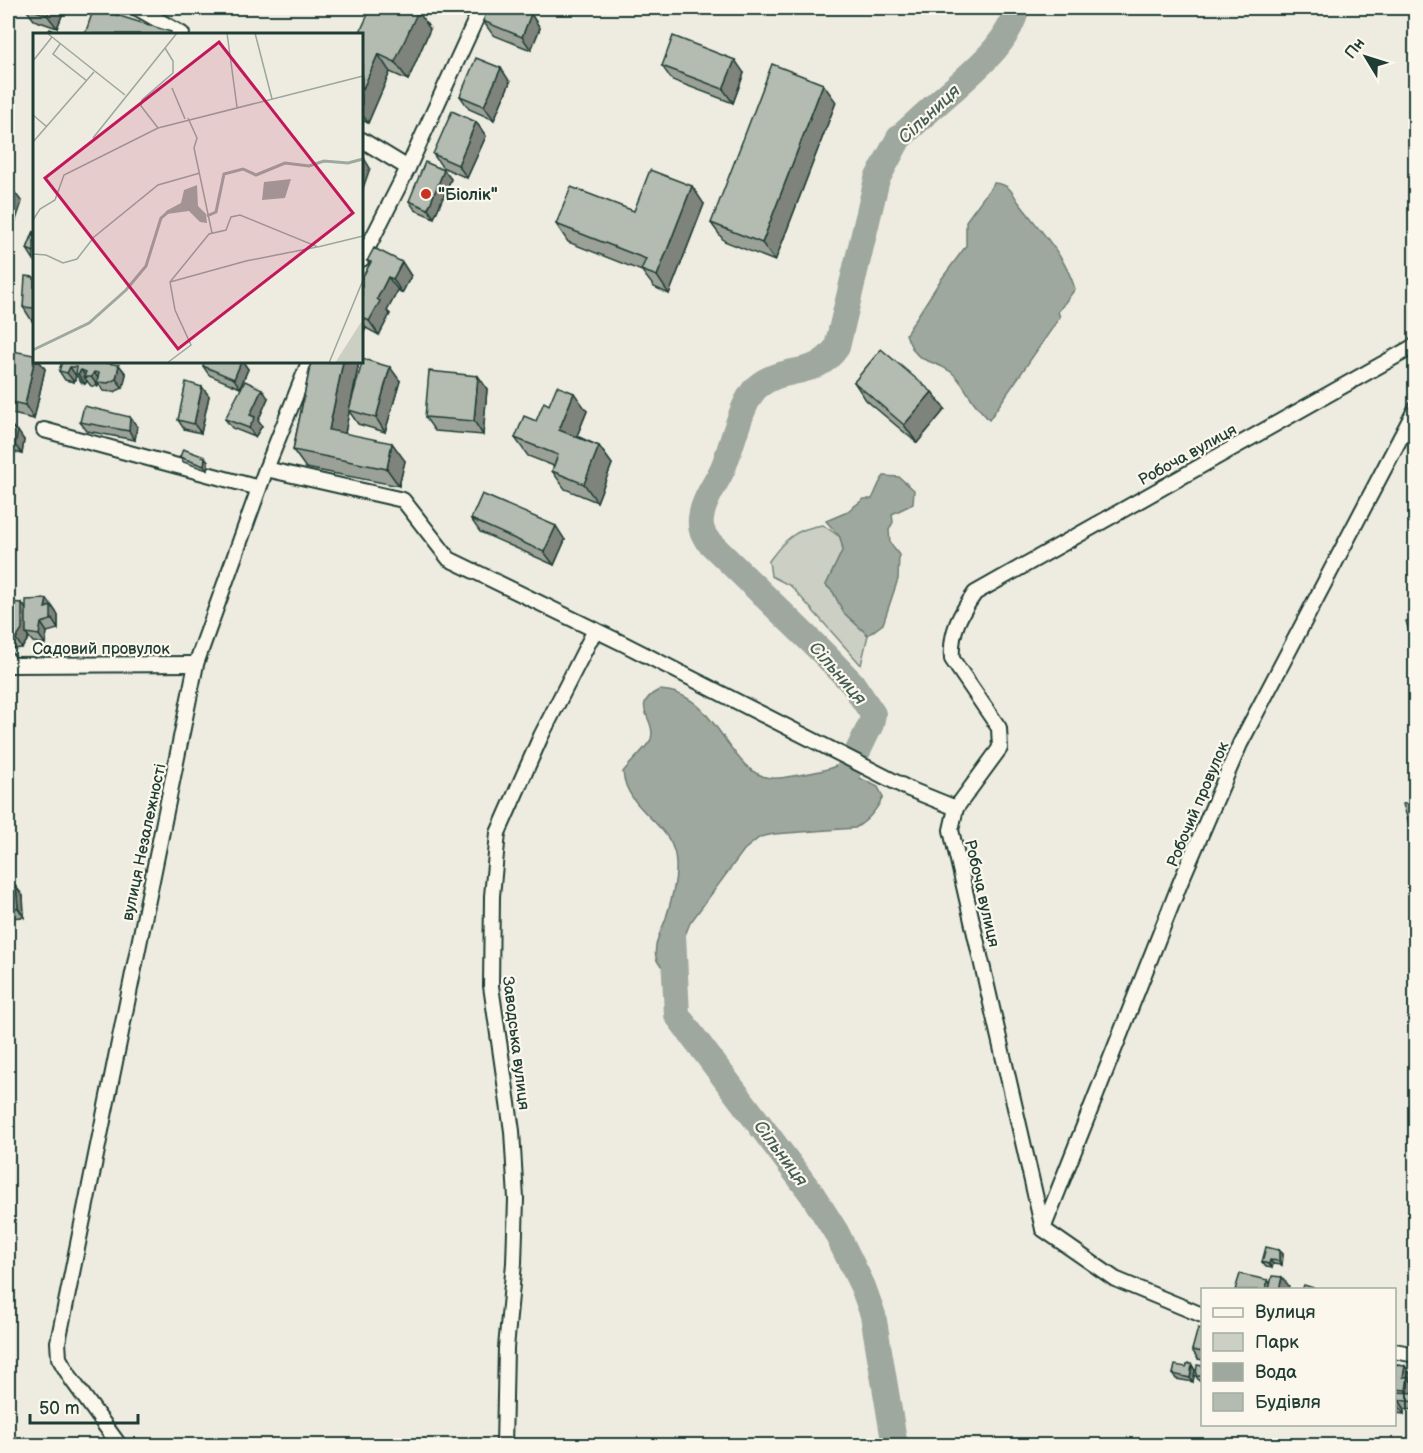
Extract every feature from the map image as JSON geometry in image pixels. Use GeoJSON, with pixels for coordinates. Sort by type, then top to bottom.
{"type":"FeatureCollection","features":[{"type":"Feature","properties":{"kind":"street"},"geometry":{"type":"LineString","coordinates":[[137,8],[180,33]]}},
{"type":"Feature","properties":{"kind":"street"},"geometry":{"type":"LineString","coordinates":[[363,257],[408,168],[481,8]]}},
{"type":"Feature","properties":{"kind":"street"},"geometry":{"type":"LineString","coordinates":[[363,141],[408,168]]}},
{"type":"Feature","properties":{"kind":"street","name":"Робоча вулиця"},"geometry":{"type":"LineString","coordinates":[[1043,1229],[951,830],[957,808],[1000,748],[999,728],[952,659],[951,645],[960,614],[975,592],[1416,345]]}},
{"type":"Feature","properties":{"kind":"street","name":"вулиця Незалежності"},"geometry":{"type":"LineString","coordinates":[[120,1446],[72,1380],[59,1358],[58,1342],[196,664],[266,469],[309,363]]}},
{"type":"Feature","properties":{"kind":"street","name":"Робочий провулок"},"geometry":{"type":"LineString","coordinates":[[1043,1229],[1181,881],[1240,744],[1416,408]]}},
{"type":"Feature","properties":{"kind":"street"},"geometry":{"type":"LineString","coordinates":[[44,430],[260,488]]}},
{"type":"Feature","properties":{"kind":"street"},"geometry":{"type":"LineString","coordinates":[[266,469],[403,500],[449,559],[909,789],[957,808]]}},
{"type":"Feature","properties":{"kind":"street","name":"Заводська вулиця"},"geometry":{"type":"LineString","coordinates":[[504,1446],[506,1348],[514,1263],[516,1199],[512,1131],[491,986],[492,896],[498,833],[541,736],[595,630]]}},
{"type":"Feature","properties":{"kind":"street","name":"Садовий провулок"},"geometry":{"type":"LineString","coordinates":[[8,660],[11,665],[196,664]]}},
{"type":"Feature","properties":{"kind":"street"},"geometry":{"type":"LineString","coordinates":[[1043,1229],[1115,1279],[1201,1314]]}},
{"type":"Feature","properties":{"kind":"street"},"geometry":{"type":"LineString","coordinates":[[1396,1351],[1416,1355]]}},
{"type":"Feature","properties":{"kind":"green space"},"geometry":{"type":"Polygon","coordinates":[[[823,525],[840,537],[843,549],[826,585],[833,592],[844,613],[868,635],[861,665],[791,586],[771,576],[769,561],[786,541],[798,532],[823,525]]]}},
{"type":"Feature","properties":{"kind":"water"},"geometry":{"type":"Polygon","coordinates":[[[994,183],[1005,186],[1013,193],[1058,253],[1075,289],[1058,312],[1060,317],[989,420],[951,372],[914,352],[906,334],[966,246],[966,221],[994,183]]]}},
{"type":"Feature","properties":{"kind":"water"},"geometry":{"type":"Polygon","coordinates":[[[884,476],[899,477],[914,490],[913,504],[892,514],[893,522],[889,530],[890,543],[899,555],[898,579],[883,624],[868,635],[844,613],[833,592],[826,585],[843,549],[840,537],[826,521],[845,513],[864,499],[872,499],[884,476]]]}},
{"type":"Feature","properties":{"kind":"water"},"geometry":{"type":"Polygon","coordinates":[[[659,690],[679,694],[696,704],[744,763],[756,773],[779,778],[818,772],[836,766],[878,787],[883,797],[872,814],[855,828],[760,837],[744,850],[690,923],[681,945],[680,966],[677,970],[668,971],[660,965],[655,952],[675,884],[674,850],[668,838],[633,798],[626,786],[623,772],[651,739],[652,732],[644,707],[650,696],[659,690]]]}},
{"type":"Feature","properties":{"kind":"building"},"geometry":{"type":"Polygon","coordinates":[[[27,8],[50,8],[47,15],[27,8]]]}},
{"type":"Feature","properties":{"kind":"building"},"geometry":{"type":"Polygon","coordinates":[[[94,8],[171,32],[170,33],[85,33],[94,8]]]}},
{"type":"Feature","properties":{"kind":"building"},"geometry":{"type":"Polygon","coordinates":[[[371,8],[410,8],[418,11],[395,62],[378,54],[363,89],[363,33],[359,33],[371,8]]]}},
{"type":"Feature","properties":{"kind":"building"},"geometry":{"type":"Polygon","coordinates":[[[488,8],[513,8],[531,14],[522,37],[483,21],[488,8]]]}},
{"type":"Feature","properties":{"kind":"building"},"geometry":{"type":"Polygon","coordinates":[[[673,36],[735,60],[723,89],[662,66],[673,36]]]}},
{"type":"Feature","properties":{"kind":"building"},"geometry":{"type":"Polygon","coordinates":[[[476,58],[501,68],[484,106],[460,96],[476,58]]]}},
{"type":"Feature","properties":{"kind":"building"},"geometry":{"type":"Polygon","coordinates":[[[772,64],[823,84],[762,243],[711,223],[772,64]]]}},
{"type":"Feature","properties":{"kind":"building"},"geometry":{"type":"Polygon","coordinates":[[[452,111],[476,122],[458,165],[433,154],[452,111]]]}},
{"type":"Feature","properties":{"kind":"building"},"geometry":{"type":"Polygon","coordinates":[[[425,162],[444,170],[428,209],[409,201],[425,162]]]}},
{"type":"Feature","properties":{"kind":"building"},"geometry":{"type":"Polygon","coordinates":[[[650,170],[692,186],[657,276],[641,270],[646,259],[556,224],[571,187],[634,211],[650,170]]]}},
{"type":"Feature","properties":{"kind":"building"},"geometry":{"type":"Polygon","coordinates":[[[8,190],[15,193],[8,216],[8,190]]]}},
{"type":"Feature","properties":{"kind":"building"},"geometry":{"type":"Polygon","coordinates":[[[33,234],[33,252],[27,249],[33,234]]]}},
{"type":"Feature","properties":{"kind":"building"},"geometry":{"type":"Polygon","coordinates":[[[374,248],[402,262],[393,279],[388,277],[377,299],[380,301],[369,321],[363,318],[363,276],[371,262],[367,261],[374,248]]]}},
{"type":"Feature","properties":{"kind":"building"},"geometry":{"type":"Polygon","coordinates":[[[25,276],[33,277],[33,308],[23,307],[25,276]]]}},
{"type":"Feature","properties":{"kind":"building"},"geometry":{"type":"Polygon","coordinates":[[[881,349],[932,392],[904,425],[854,382],[881,349]]]}},
{"type":"Feature","properties":{"kind":"building"},"geometry":{"type":"Polygon","coordinates":[[[8,350],[33,355],[34,363],[25,405],[8,401],[8,350]]]}},
{"type":"Feature","properties":{"kind":"building"},"geometry":{"type":"Polygon","coordinates":[[[363,359],[390,367],[376,418],[349,410],[363,359]]]}},
{"type":"Feature","properties":{"kind":"building"},"geometry":{"type":"Polygon","coordinates":[[[62,363],[119,365],[116,379],[108,383],[97,382],[99,373],[94,372],[91,377],[84,377],[86,372],[81,370],[76,374],[77,367],[70,367],[67,373],[59,371],[62,363]]]}},
{"type":"Feature","properties":{"kind":"building"},"geometry":{"type":"Polygon","coordinates":[[[204,363],[241,363],[234,379],[203,366],[204,363]]]}},
{"type":"Feature","properties":{"kind":"building"},"geometry":{"type":"Polygon","coordinates":[[[311,363],[343,363],[329,430],[392,443],[387,469],[293,450],[311,363]]]}},
{"type":"Feature","properties":{"kind":"building"},"geometry":{"type":"Polygon","coordinates":[[[429,371],[478,376],[474,421],[425,417],[429,371]]]}},
{"type":"Feature","properties":{"kind":"building"},"geometry":{"type":"Polygon","coordinates":[[[245,381],[262,389],[250,415],[255,417],[249,428],[225,419],[245,381]]]}},
{"type":"Feature","properties":{"kind":"building"},"geometry":{"type":"Polygon","coordinates":[[[186,382],[202,387],[194,424],[178,420],[186,382]]]}},
{"type":"Feature","properties":{"kind":"building"},"geometry":{"type":"Polygon","coordinates":[[[557,386],[574,393],[559,430],[599,446],[584,484],[552,471],[558,455],[515,438],[524,416],[536,421],[544,402],[549,405],[557,386]]]}},
{"type":"Feature","properties":{"kind":"building"},"geometry":{"type":"Polygon","coordinates":[[[84,406],[130,417],[129,431],[80,422],[84,406]]]}},
{"type":"Feature","properties":{"kind":"building"},"geometry":{"type":"Polygon","coordinates":[[[8,423],[18,431],[15,445],[8,443],[8,423]]]}},
{"type":"Feature","properties":{"kind":"building"},"geometry":{"type":"Polygon","coordinates":[[[183,449],[205,457],[204,466],[180,457],[183,449]]]}},
{"type":"Feature","properties":{"kind":"building"},"geometry":{"type":"Polygon","coordinates":[[[482,494],[556,526],[544,552],[471,519],[482,494]]]}},
{"type":"Feature","properties":{"kind":"building"},"geometry":{"type":"Polygon","coordinates":[[[47,599],[45,608],[51,606],[51,620],[41,623],[39,635],[26,633],[26,600],[47,599]]]}},
{"type":"Feature","properties":{"kind":"building"},"geometry":{"type":"Polygon","coordinates":[[[9,602],[22,603],[22,630],[16,639],[8,640],[8,604],[9,602]]]}},
{"type":"Feature","properties":{"kind":"building"},"geometry":{"type":"Polygon","coordinates":[[[1416,619],[1416,655],[1406,621],[1416,619]]]}},
{"type":"Feature","properties":{"kind":"building"},"geometry":{"type":"Polygon","coordinates":[[[1416,801],[1416,843],[1415,843],[1403,804],[1416,801]]]}},
{"type":"Feature","properties":{"kind":"building"},"geometry":{"type":"Polygon","coordinates":[[[8,887],[16,887],[18,908],[8,909],[8,887]]]}},
{"type":"Feature","properties":{"kind":"building"},"geometry":{"type":"Polygon","coordinates":[[[1266,1247],[1279,1250],[1279,1261],[1270,1260],[1269,1264],[1262,1262],[1266,1247]]]}},
{"type":"Feature","properties":{"kind":"building"},"geometry":{"type":"Polygon","coordinates":[[[1240,1274],[1268,1280],[1266,1288],[1236,1288],[1240,1274]]]}},
{"type":"Feature","properties":{"kind":"building"},"geometry":{"type":"Polygon","coordinates":[[[1272,1276],[1282,1277],[1279,1288],[1269,1288],[1272,1276]]]}},
{"type":"Feature","properties":{"kind":"building"},"geometry":{"type":"Polygon","coordinates":[[[1198,1328],[1201,1329],[1201,1352],[1192,1350],[1198,1328]]]}},
{"type":"Feature","properties":{"kind":"building"},"geometry":{"type":"Polygon","coordinates":[[[1188,1363],[1192,1365],[1190,1378],[1173,1374],[1175,1365],[1186,1367],[1188,1363]]]}},
{"type":"Feature","properties":{"kind":"building"},"geometry":{"type":"Polygon","coordinates":[[[1197,1365],[1201,1366],[1201,1376],[1196,1376],[1197,1365]]]}},
{"type":"Feature","properties":{"kind":"building"},"geometry":{"type":"Polygon","coordinates":[[[1396,1365],[1405,1366],[1403,1377],[1408,1377],[1406,1390],[1396,1389],[1396,1365]]]}},
{"type":"Feature","properties":{"kind":"building"},"geometry":{"type":"Polygon","coordinates":[[[1396,1392],[1416,1393],[1416,1402],[1399,1400],[1397,1405],[1396,1392]]]}},
{"type":"Feature","properties":{"kind":"waterway","name":"Сільниця"},"geometry":{"type":"LineString","coordinates":[[825,797],[841,786],[871,724],[873,714],[852,683],[707,540],[701,527],[702,511],[723,468],[751,394],[767,380],[819,364],[837,347],[877,179],[899,138],[992,52],[1007,32],[1017,8]]}},
{"type":"Feature","properties":{"kind":"waterway","name":"Сільниця"},"geometry":{"type":"LineString","coordinates":[[673,935],[677,1015],[812,1194],[836,1232],[863,1287],[873,1315],[895,1446]]}},
{"type":"Feature","properties":{"kind":"place","name":"\"Біолік\""},"geometry":{"type":"Point","coordinates":[426,194]}}]}
